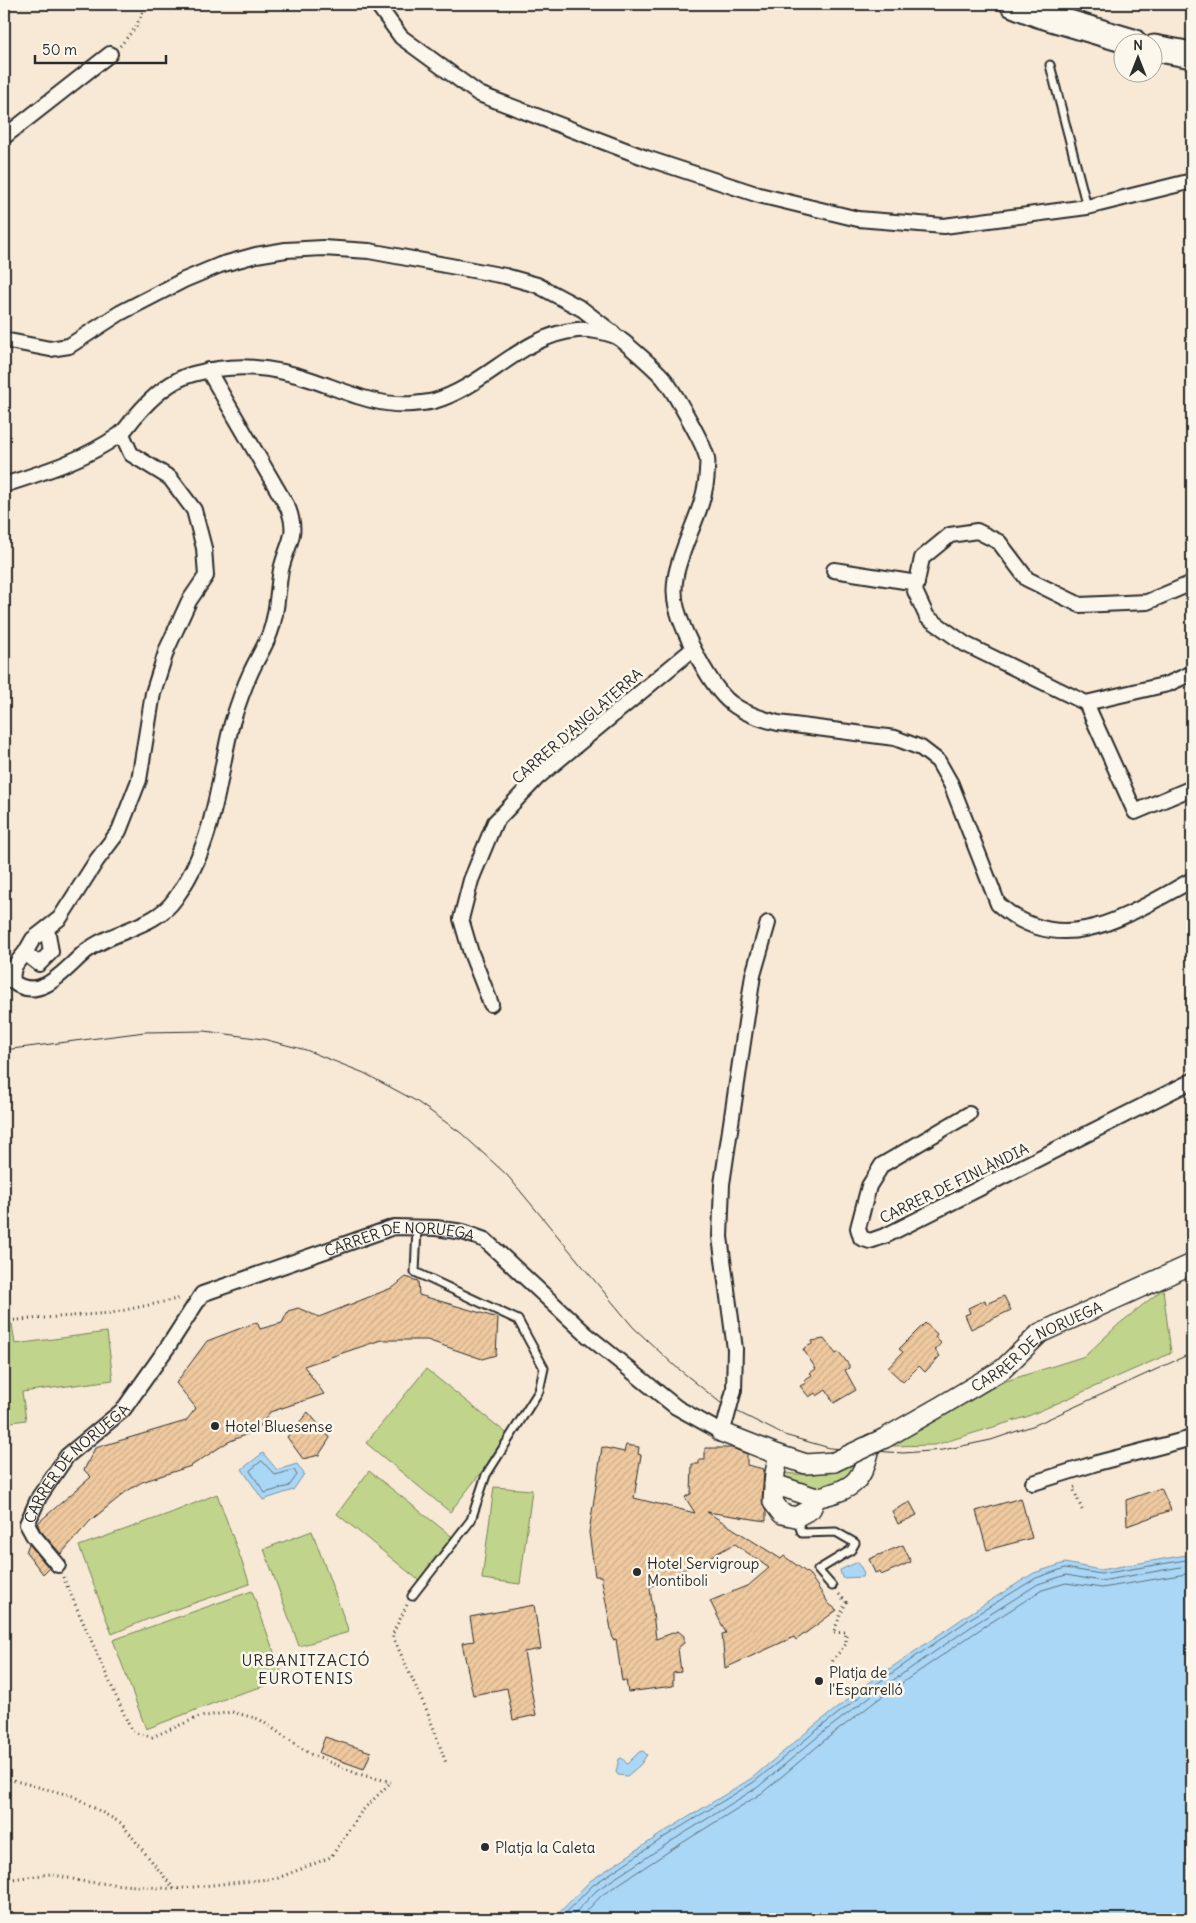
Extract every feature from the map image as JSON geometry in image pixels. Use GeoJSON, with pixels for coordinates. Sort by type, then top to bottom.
{"type":"FeatureCollection","features":[{"type":"Feature","properties":{"kind":"highway"},"geometry":{"type":"LineString","coordinates":[[1013,4],[1038,14],[1114,36]]}},
{"type":"Feature","properties":{"kind":"highway"},"geometry":{"type":"LineString","coordinates":[[1164,50],[1192,55]]}},
{"type":"Feature","properties":{"kind":"street"},"geometry":{"type":"LineString","coordinates":[[377,4],[401,37],[479,94],[646,158],[760,195],[858,219],[944,226],[1087,207],[1192,181]]}},
{"type":"Feature","properties":{"kind":"street"},"geometry":{"type":"LineString","coordinates":[[4,137],[110,54]]}},
{"type":"Feature","properties":{"kind":"street"},"geometry":{"type":"LineString","coordinates":[[4,340],[50,349],[69,346],[120,313],[184,280],[220,265],[256,255],[286,250],[323,248],[368,251],[505,276],[537,285],[582,309],[663,378],[707,457],[704,491],[676,573],[674,590],[676,608],[693,649],[728,700],[748,713],[778,723],[895,738],[921,748],[938,761],[951,784],[998,904],[1026,924],[1047,931],[1069,932],[1090,928],[1141,907],[1192,880]]}},
{"type":"Feature","properties":{"kind":"street"},"geometry":{"type":"LineString","coordinates":[[4,486],[74,462],[122,434],[154,397],[188,375],[208,370],[232,366],[274,370],[384,404],[407,404],[434,401],[461,390],[529,345],[550,336],[579,330],[617,337]]}},
{"type":"Feature","properties":{"kind":"street"},"geometry":{"type":"LineString","coordinates":[[122,434],[130,454],[170,478],[194,510],[204,548],[206,576],[188,601],[167,649],[153,693],[139,780],[119,831],[97,860],[60,918],[33,939],[25,953],[14,966],[12,973],[13,982],[19,987],[32,988],[44,986],[65,972],[77,959],[98,942],[155,918],[175,899],[192,870],[206,836],[213,813],[231,726],[250,675],[270,635],[274,622],[281,571],[294,531],[292,520],[288,508],[208,370]]}},
{"type":"Feature","properties":{"kind":"street"},"geometry":{"type":"LineString","coordinates":[[1192,584],[1147,602],[1080,605],[1027,579],[999,542],[977,531],[950,535],[922,558],[915,591],[927,617],[965,644],[1086,703],[1168,684],[1192,673]]}},
{"type":"Feature","properties":{"kind":"street"},"geometry":{"type":"LineString","coordinates":[[834,570],[917,583]]}},
{"type":"Feature","properties":{"kind":"street","name":"CARRER D'ANGLATERRA"},"geometry":{"type":"LineString","coordinates":[[491,1004],[471,953],[461,919],[471,880],[495,822],[538,777],[693,649]]}},
{"type":"Feature","properties":{"kind":"street"},"geometry":{"type":"LineString","coordinates":[[1086,703],[1135,812],[1192,788]]}},
{"type":"Feature","properties":{"kind":"street"},"geometry":{"type":"LineString","coordinates":[[723,1426],[734,1390],[735,1349],[720,1237],[722,1184],[753,975],[768,923]]}},
{"type":"Feature","properties":{"kind":"street"},"geometry":{"type":"LineString","coordinates":[[25,953],[39,964],[52,952],[47,928]]}},
{"type":"Feature","properties":{"kind":"street","name":"CARRER DE FINLÀNDIA"},"geometry":{"type":"LineString","coordinates":[[969,1114],[882,1165],[869,1186],[858,1228],[861,1238],[870,1241],[887,1235],[1192,1081]]}},
{"type":"Feature","properties":{"kind":"street","name":"CARRER DE NORUEGA"},"geometry":{"type":"LineString","coordinates":[[58,1566],[33,1535],[27,1524],[39,1497],[67,1456],[122,1410],[169,1346],[202,1294],[394,1227],[463,1232],[485,1240],[588,1335],[676,1407],[723,1426],[779,1456],[806,1464],[834,1462],[878,1441],[942,1406],[1003,1368],[1040,1333],[1192,1264]]}},
{"type":"Feature","properties":{"kind":"street"},"geometry":{"type":"LineString","coordinates":[[1033,1483],[1097,1463],[1192,1438]]}},
{"type":"Feature","properties":{"kind":"street"},"geometry":{"type":"LineString","coordinates":[[774,1484],[816,1498],[840,1492],[859,1480],[878,1441]]}},
{"type":"Feature","properties":{"kind":"street"},"geometry":{"type":"LineString","coordinates":[[779,1456],[773,1502],[782,1514],[796,1517],[812,1509],[816,1498]]}},
{"type":"Feature","properties":{"kind":"lane"},"geometry":{"type":"LineString","coordinates":[[1050,65],[1087,207]]}},
{"type":"Feature","properties":{"kind":"lane"},"geometry":{"type":"LineString","coordinates":[[412,1596],[471,1520],[486,1475],[539,1391],[544,1368],[518,1320],[415,1272],[417,1228]]}},
{"type":"Feature","properties":{"kind":"lane"},"geometry":{"type":"LineString","coordinates":[[796,1517],[802,1533],[836,1532],[855,1543],[851,1550],[818,1570],[832,1586]]}},
{"type":"Feature","properties":{"kind":"path"},"geometry":{"type":"LineString","coordinates":[[110,54],[125,43],[136,27],[146,4]]}},
{"type":"Feature","properties":{"kind":"path"},"geometry":{"type":"LineString","coordinates":[[4,1321],[111,1313],[202,1294]]}},
{"type":"Feature","properties":{"kind":"path"},"geometry":{"type":"LineString","coordinates":[[1073,1488],[1083,1512]]}},
{"type":"Feature","properties":{"kind":"path"},"geometry":{"type":"LineString","coordinates":[[4,1880],[50,1874],[86,1882],[174,1889],[278,1878],[331,1858],[360,1812],[392,1782],[358,1774],[310,1754],[259,1719],[232,1712],[199,1717],[152,1737],[132,1732],[58,1566]]}},
{"type":"Feature","properties":{"kind":"path"},"geometry":{"type":"LineString","coordinates":[[831,1666],[833,1660],[846,1644],[846,1632],[833,1633],[846,1602],[832,1586]]}},
{"type":"Feature","properties":{"kind":"path"},"geometry":{"type":"LineString","coordinates":[[412,1596],[392,1635],[428,1713],[446,1763]]}},
{"type":"Feature","properties":{"kind":"path"},"geometry":{"type":"LineString","coordinates":[[4,1778],[73,1796],[121,1823],[174,1889]]}},
{"type":"Feature","properties":{"kind":"green space"},"geometry":{"type":"Polygon","coordinates":[[[1163,1289],[1171,1353],[1026,1417],[935,1445],[889,1446],[1003,1382],[1085,1356],[1119,1324],[1163,1289]]]}},
{"type":"Feature","properties":{"kind":"green space"},"geometry":{"type":"Polygon","coordinates":[[[12,1324],[15,1344],[107,1332],[113,1380],[22,1392],[26,1420],[4,1423],[4,1325],[12,1324]]]}},
{"type":"Feature","properties":{"kind":"green space"},"geometry":{"type":"Polygon","coordinates":[[[426,1369],[510,1436],[450,1512],[366,1443],[426,1369]]]}},
{"type":"Feature","properties":{"kind":"green space"},"geometry":{"type":"Polygon","coordinates":[[[854,1463],[857,1465],[844,1481],[829,1488],[799,1489],[784,1479],[784,1473],[820,1473],[854,1463]]]}},
{"type":"Feature","properties":{"kind":"green space"},"geometry":{"type":"Polygon","coordinates":[[[369,1471],[455,1539],[422,1583],[337,1514],[369,1471]]]}},
{"type":"Feature","properties":{"kind":"green space"},"geometry":{"type":"Polygon","coordinates":[[[494,1487],[532,1490],[520,1584],[482,1579],[494,1487]]]}},
{"type":"Feature","properties":{"kind":"green space"},"geometry":{"type":"Polygon","coordinates":[[[217,1494],[250,1584],[153,1617],[112,1634],[79,1546],[171,1513],[217,1494]]]}},
{"type":"Feature","properties":{"kind":"green space"},"geometry":{"type":"Polygon","coordinates":[[[312,1531],[349,1632],[299,1646],[264,1549],[312,1531]]]}},
{"type":"Feature","properties":{"kind":"green space"},"geometry":{"type":"Polygon","coordinates":[[[252,1591],[284,1680],[235,1695],[146,1729],[113,1640],[252,1591]]]}},
{"type":"Feature","properties":{"kind":"water"},"geometry":{"type":"Polygon","coordinates":[[[263,1453],[277,1470],[297,1464],[304,1474],[293,1490],[263,1500],[242,1469],[263,1453]]]}},
{"type":"Feature","properties":{"kind":"water"},"geometry":{"type":"Polygon","coordinates":[[[1192,1554],[1192,1919],[553,1919],[590,1881],[664,1832],[752,1778],[869,1683],[969,1614],[1034,1573],[1065,1563],[1100,1570],[1192,1554]]]}},
{"type":"Feature","properties":{"kind":"water"},"geometry":{"type":"Polygon","coordinates":[[[858,1562],[864,1573],[862,1577],[842,1578],[840,1570],[858,1562]]]}},
{"type":"Feature","properties":{"kind":"water"},"geometry":{"type":"Polygon","coordinates":[[[643,1751],[647,1755],[640,1765],[627,1776],[618,1775],[616,1772],[619,1759],[622,1758],[627,1764],[639,1752],[643,1751]]]}},
{"type":"Feature","properties":{"kind":"building","name":"Hotel Bluesense"},"geometry":{"type":"Polygon","coordinates":[[[406,1277],[418,1281],[419,1295],[498,1318],[496,1355],[482,1359],[427,1340],[381,1340],[304,1366],[324,1394],[270,1412],[257,1430],[228,1442],[191,1466],[142,1482],[127,1491],[90,1521],[61,1554],[40,1530],[39,1522],[91,1477],[84,1470],[95,1448],[186,1421],[196,1408],[176,1383],[207,1341],[257,1322],[260,1329],[282,1323],[288,1311],[298,1308],[319,1317],[394,1287],[406,1277]]]}},
{"type":"Feature","properties":{"kind":"building"},"geometry":{"type":"Polygon","coordinates":[[[1004,1296],[1011,1310],[971,1329],[965,1315],[970,1313],[968,1308],[985,1300],[986,1304],[1004,1296]]]}},
{"type":"Feature","properties":{"kind":"building"},"geometry":{"type":"Polygon","coordinates":[[[925,1323],[937,1334],[935,1337],[941,1343],[935,1350],[940,1356],[925,1372],[919,1366],[903,1382],[888,1368],[903,1352],[899,1349],[925,1323]]]}},
{"type":"Feature","properties":{"kind":"building"},"geometry":{"type":"Polygon","coordinates":[[[824,1339],[836,1354],[839,1352],[849,1365],[849,1368],[845,1370],[856,1390],[834,1403],[826,1390],[817,1396],[815,1393],[809,1397],[800,1386],[806,1383],[804,1380],[812,1375],[810,1373],[816,1369],[803,1349],[812,1344],[812,1341],[824,1339]]]}},
{"type":"Feature","properties":{"kind":"building"},"geometry":{"type":"Polygon","coordinates":[[[308,1412],[330,1438],[319,1455],[303,1459],[287,1437],[308,1412]]]}},
{"type":"Feature","properties":{"kind":"building","name":"Hotel Servigroup Montiboli"},"geometry":{"type":"Polygon","coordinates":[[[626,1445],[639,1447],[638,1454],[641,1455],[634,1498],[695,1513],[685,1497],[691,1494],[692,1464],[699,1464],[699,1460],[705,1460],[705,1448],[732,1448],[747,1454],[747,1465],[764,1469],[762,1501],[766,1512],[766,1521],[707,1512],[781,1559],[784,1556],[810,1575],[829,1604],[837,1610],[796,1640],[794,1637],[725,1668],[722,1634],[726,1633],[710,1601],[749,1585],[769,1568],[735,1544],[650,1587],[656,1639],[678,1631],[684,1636],[684,1643],[678,1648],[681,1672],[673,1673],[673,1686],[628,1692],[626,1680],[622,1681],[616,1639],[613,1640],[601,1576],[595,1576],[589,1532],[602,1447],[624,1452],[626,1445]]]}},
{"type":"Feature","properties":{"kind":"building"},"geometry":{"type":"Polygon","coordinates":[[[1161,1488],[1171,1510],[1127,1526],[1126,1500],[1161,1488]]]}},
{"type":"Feature","properties":{"kind":"building"},"geometry":{"type":"Polygon","coordinates":[[[1021,1498],[1032,1538],[987,1550],[976,1511],[1021,1498]]]}},
{"type":"Feature","properties":{"kind":"building"},"geometry":{"type":"Polygon","coordinates":[[[910,1502],[917,1515],[898,1524],[892,1511],[910,1502]]]}},
{"type":"Feature","properties":{"kind":"building"},"geometry":{"type":"Polygon","coordinates":[[[29,1544],[49,1568],[43,1574],[26,1552],[29,1544]]]}},
{"type":"Feature","properties":{"kind":"building"},"geometry":{"type":"Polygon","coordinates":[[[903,1545],[911,1562],[881,1575],[880,1571],[875,1573],[869,1559],[903,1545]]]}},
{"type":"Feature","properties":{"kind":"building"},"geometry":{"type":"Polygon","coordinates":[[[534,1605],[541,1649],[524,1652],[536,1715],[513,1720],[507,1688],[473,1695],[462,1643],[474,1641],[470,1617],[534,1605]]]}},
{"type":"Feature","properties":{"kind":"building"},"geometry":{"type":"Polygon","coordinates":[[[325,1737],[371,1752],[364,1769],[319,1753],[325,1737]]]}},
{"type":"Feature","properties":{"kind":"tram line"},"geometry":{"type":"LineString","coordinates":[[4,1050],[145,1032],[205,1031],[263,1039],[306,1050],[364,1073],[416,1101],[461,1133],[507,1175],[633,1327],[675,1366],[722,1404],[784,1435],[830,1448],[903,1453],[943,1450],[991,1440],[1035,1425],[1192,1353]]}},
{"type":"Feature","properties":{"kind":"place","name":"Hotel Bluesense"},"geometry":{"type":"Point","coordinates":[215,1426]}},
{"type":"Feature","properties":{"kind":"place","name":"Hotel Servigroup Montiboli"},"geometry":{"type":"Point","coordinates":[637,1572]}},
{"type":"Feature","properties":{"kind":"place","name":"Platja de l'Esparrelló"},"geometry":{"type":"Point","coordinates":[819,1681]}},
{"type":"Feature","properties":{"kind":"place","name":"Platja la Caleta"},"geometry":{"type":"Point","coordinates":[485,1847]}},
{"type":"Feature","properties":{"kind":"district","name":"URBANITZACIÓ EUROTENIS"},"geometry":{"type":"Point","coordinates":[306,1669]}}]}
